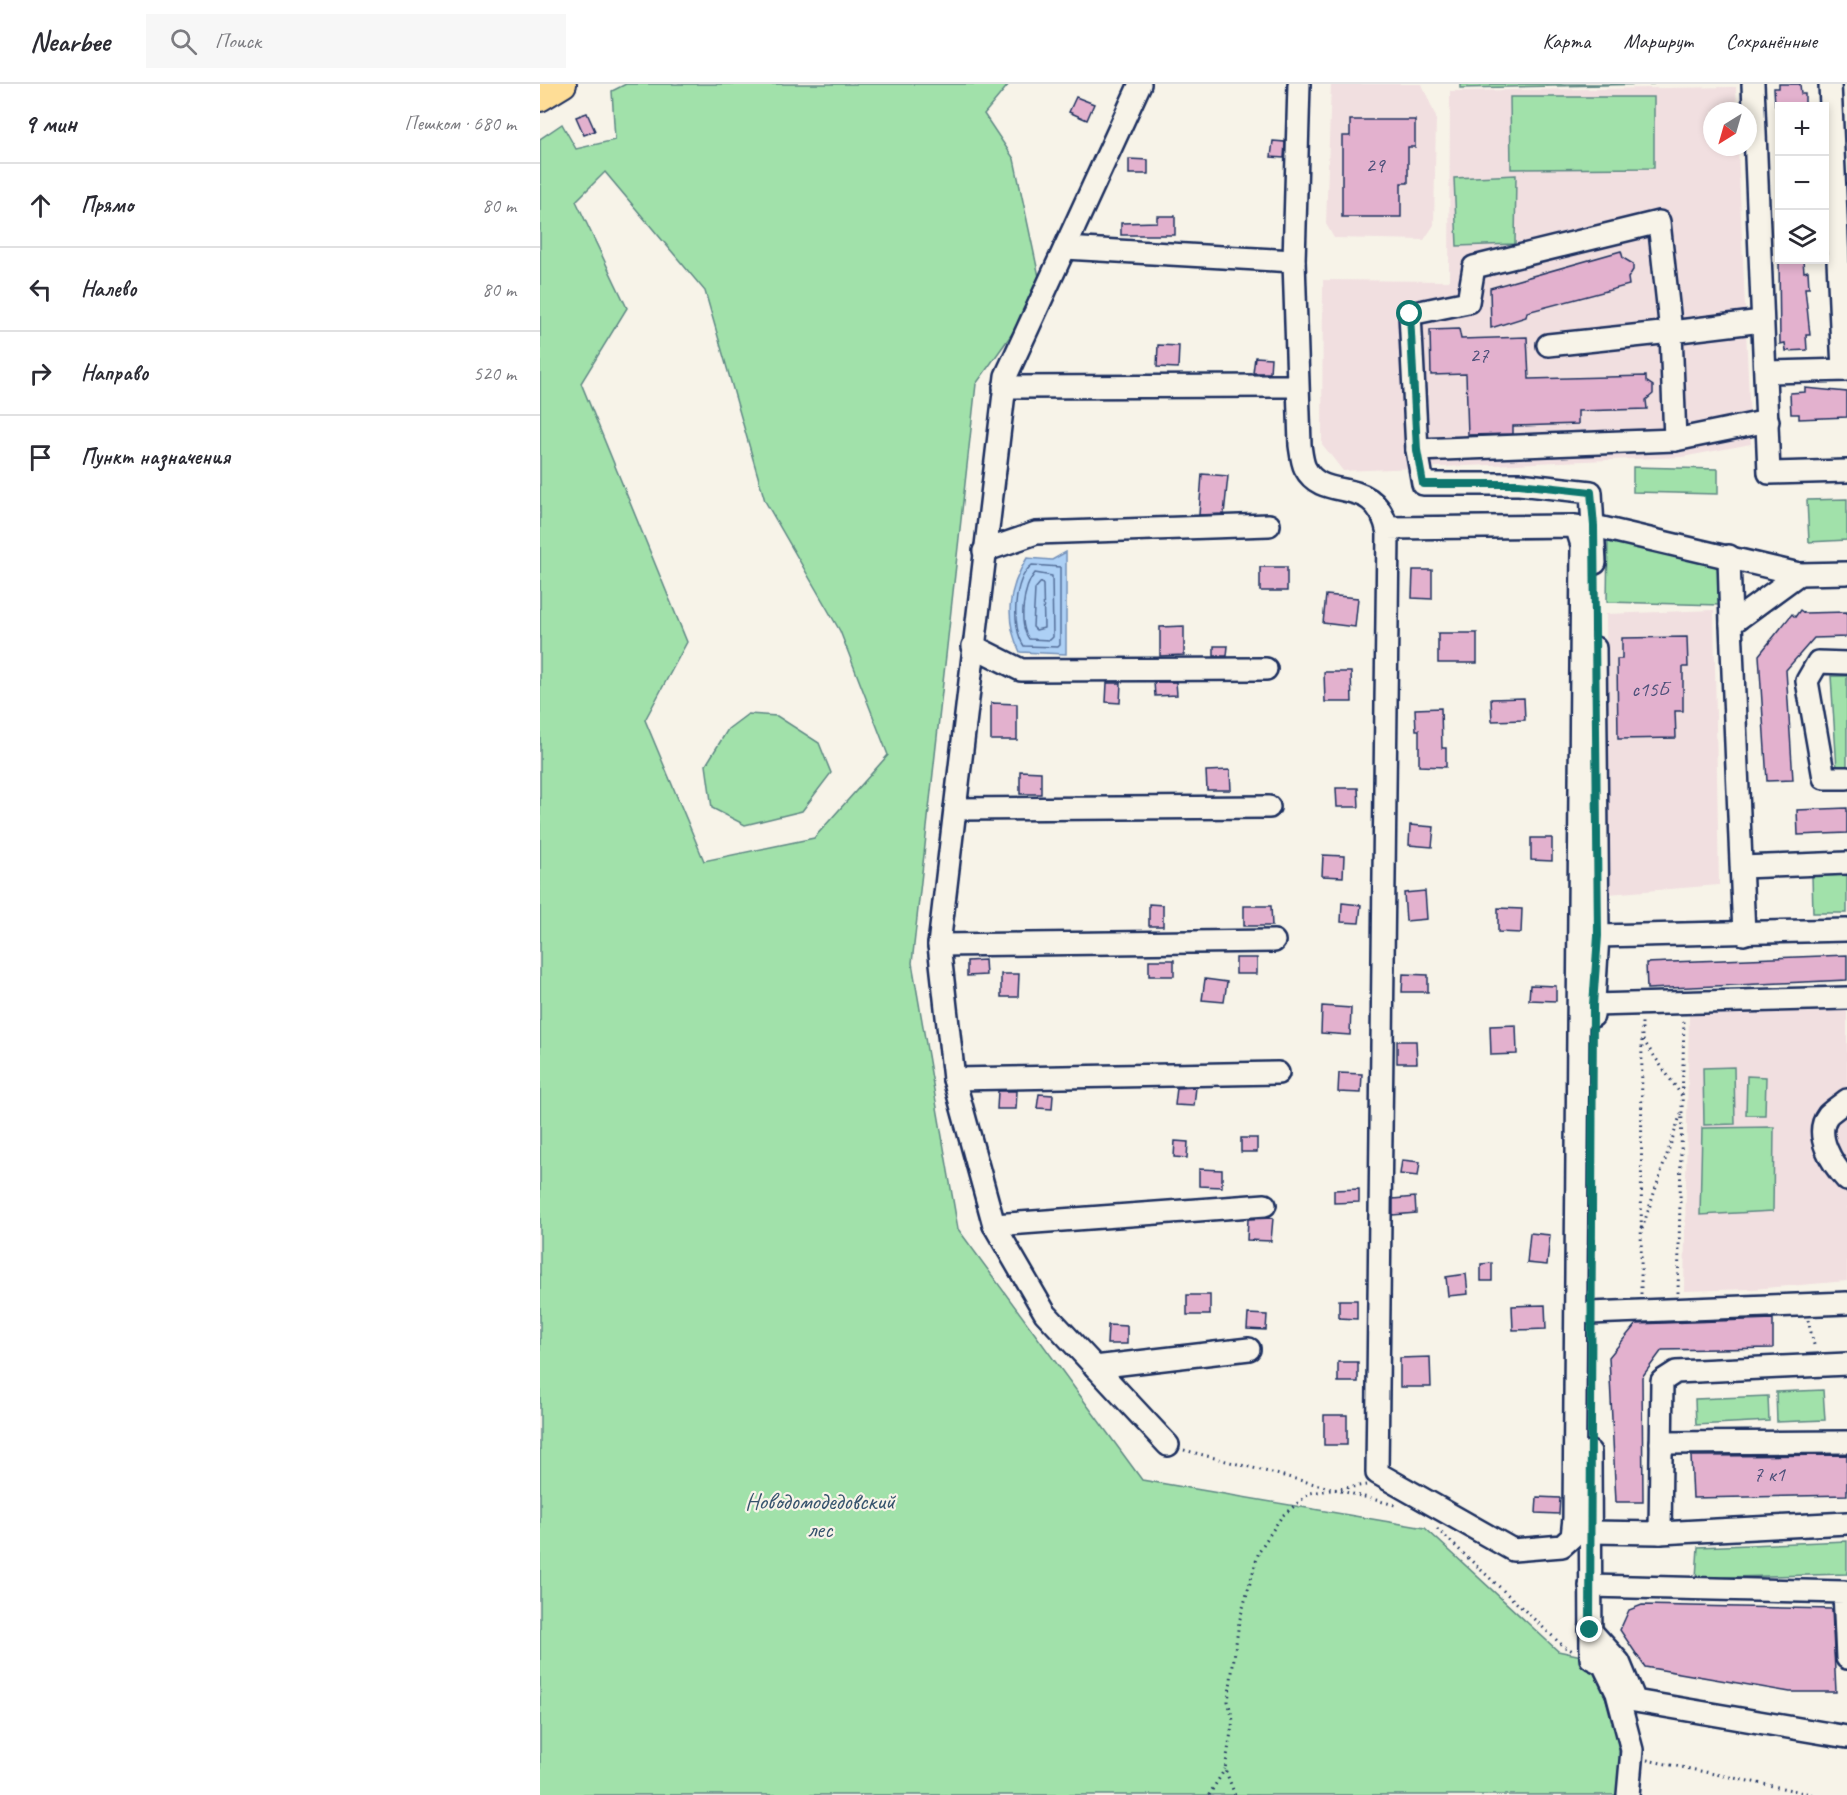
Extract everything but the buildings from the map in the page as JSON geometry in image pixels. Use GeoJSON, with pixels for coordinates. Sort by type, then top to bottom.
{"type":"FeatureCollection","features":[{"type":"Feature","properties":{"kind":"main road"},"geometry":{"type":"LineString","coordinates":[[540,98],[563,84]]}},
{"type":"Feature","properties":{"kind":"street"},"geometry":{"type":"LineString","coordinates":[[1140,84],[1006,375],[939,945],[954,1079],[994,1225],[1045,1313],[1168,1445]]}},
{"type":"Feature","properties":{"kind":"street"},"geometry":{"type":"LineString","coordinates":[[1299,84],[1294,261],[1300,445],[1305,469],[1318,482],[1375,500],[1384,515],[1387,528],[1377,1473],[1513,1550],[1562,1546],[1572,1537],[1579,1124],[1582,544],[1576,525],[1387,528]]}},
{"type":"Feature","properties":{"kind":"street"},"geometry":{"type":"LineString","coordinates":[[1753,84],[1762,321],[1767,372],[1769,473],[1847,471]]}},
{"type":"Feature","properties":{"kind":"street"},"geometry":{"type":"LineString","coordinates":[[1767,372],[1845,370],[1830,84]]}},
{"type":"Feature","properties":{"kind":"street"},"geometry":{"type":"LineString","coordinates":[[1628,1795],[1632,1757],[1617,1693],[1603,1664],[1591,1658],[1590,1630],[1593,1005],[1598,936],[1594,526],[1591,492],[1519,484],[1423,484],[1417,450],[1410,314],[1468,302],[1474,267],[1659,222],[1671,332],[1674,440]]}},
{"type":"Feature","properties":{"kind":"street"},"geometry":{"type":"LineString","coordinates":[[1065,248],[1294,261]]}},
{"type":"Feature","properties":{"kind":"street"},"geometry":{"type":"LineString","coordinates":[[1548,345],[1762,321]]}},
{"type":"Feature","properties":{"kind":"street"},"geometry":{"type":"LineString","coordinates":[[1004,387],[1297,386]]}},
{"type":"Feature","properties":{"kind":"street"},"geometry":{"type":"LineString","coordinates":[[1417,450],[1674,440],[1768,421]]}},
{"type":"Feature","properties":{"kind":"street"},"geometry":{"type":"LineString","coordinates":[[984,551],[1036,533],[1269,525]]}},
{"type":"Feature","properties":{"kind":"street"},"geometry":{"type":"LineString","coordinates":[[1594,526],[1799,574],[1847,573]]}},
{"type":"Feature","properties":{"kind":"street"},"geometry":{"type":"LineString","coordinates":[[1729,556],[1744,934]]}},
{"type":"Feature","properties":{"kind":"street"},"geometry":{"type":"LineString","coordinates":[[1731,624],[1799,574]]}},
{"type":"Feature","properties":{"kind":"street"},"geometry":{"type":"LineString","coordinates":[[973,646],[1021,670],[1266,669]]}},
{"type":"Feature","properties":{"kind":"street"},"geometry":{"type":"LineString","coordinates":[[1847,663],[1818,662],[1807,681],[1824,778],[1847,778]]}},
{"type":"Feature","properties":{"kind":"street"},"geometry":{"type":"LineString","coordinates":[[955,809],[1269,807]]}},
{"type":"Feature","properties":{"kind":"street"},"geometry":{"type":"LineString","coordinates":[[1742,867],[1847,863]]}},
{"type":"Feature","properties":{"kind":"street"},"geometry":{"type":"LineString","coordinates":[[1598,936],[1847,930]]}},
{"type":"Feature","properties":{"kind":"street"},"geometry":{"type":"LineString","coordinates":[[939,945],[1274,941]]}},
{"type":"Feature","properties":{"kind":"street"},"geometry":{"type":"LineString","coordinates":[[1593,1005],[1847,998]]}},
{"type":"Feature","properties":{"kind":"street"},"geometry":{"type":"LineString","coordinates":[[954,1079],[1278,1073]]}},
{"type":"Feature","properties":{"kind":"street"},"geometry":{"type":"LineString","coordinates":[[1847,1100],[1828,1116],[1823,1130],[1826,1146],[1837,1169],[1847,1180]]}},
{"type":"Feature","properties":{"kind":"street"},"geometry":{"type":"LineString","coordinates":[[994,1225],[1265,1204]]}},
{"type":"Feature","properties":{"kind":"street"},"geometry":{"type":"LineString","coordinates":[[1590,1313],[1847,1303]]}},
{"type":"Feature","properties":{"kind":"street"},"geometry":{"type":"LineString","coordinates":[[1095,1367],[1249,1349]]}},
{"type":"Feature","properties":{"kind":"street"},"geometry":{"type":"LineString","coordinates":[[1659,1533],[1662,1381],[1676,1372],[1847,1364]]}},
{"type":"Feature","properties":{"kind":"street"},"geometry":{"type":"LineString","coordinates":[[1661,1443],[1847,1442]]}},
{"type":"Feature","properties":{"kind":"street"},"geometry":{"type":"LineString","coordinates":[[1589,1532],[1659,1533],[1847,1523]]}},
{"type":"Feature","properties":{"kind":"street"},"geometry":{"type":"LineString","coordinates":[[1590,1586],[1844,1592],[1847,1658]]}},
{"type":"Feature","properties":{"kind":"street"},"geometry":{"type":"LineString","coordinates":[[1590,1630],[1619,1662],[1635,1701],[1847,1737]]}},
{"type":"Feature","properties":{"kind":"path"},"geometry":{"type":"LineString","coordinates":[[1677,1310],[1684,1003]]}},
{"type":"Feature","properties":{"kind":"path"},"geometry":{"type":"LineString","coordinates":[[1641,1311],[1642,1004]]}},
{"type":"Feature","properties":{"kind":"path"},"geometry":{"type":"LineString","coordinates":[[1642,1038],[1682,1096]]}},
{"type":"Feature","properties":{"kind":"path"},"geometry":{"type":"LineString","coordinates":[[1640,1234],[1682,1110]]}},
{"type":"Feature","properties":{"kind":"path"},"geometry":{"type":"LineString","coordinates":[[1807,1305],[1816,1365]]}},
{"type":"Feature","properties":{"kind":"path"},"geometry":{"type":"LineString","coordinates":[[1168,1445],[1398,1506]]}},
{"type":"Feature","properties":{"kind":"path"},"geometry":{"type":"LineString","coordinates":[[1209,1795],[1225,1769],[1233,1720],[1228,1701],[1239,1622],[1259,1551],[1282,1516],[1310,1494],[1370,1484],[1377,1473]]}},
{"type":"Feature","properties":{"kind":"path"},"geometry":{"type":"LineString","coordinates":[[1430,1522],[1563,1646],[1591,1658]]}},
{"type":"Feature","properties":{"kind":"path"},"geometry":{"type":"LineString","coordinates":[[1632,1757],[1816,1795]]}},
{"type":"Feature","properties":{"kind":"path"},"geometry":{"type":"LineString","coordinates":[[1225,1769],[1235,1795]]}},
{"type":"Feature","properties":{"kind":"shaded area"},"geometry":{"type":"Polygon","coordinates":[[[1331,84],[1422,84],[1436,117],[1434,225],[1424,240],[1334,238],[1326,224],[1331,84]]]}},
{"type":"Feature","properties":{"kind":"shaded area"},"geometry":{"type":"Polygon","coordinates":[[[1736,87],[1737,102],[1703,102],[1703,156],[1738,156],[1751,444],[1682,457],[1343,471],[1322,444],[1323,280],[1449,281],[1450,91],[1736,87]]]}},
{"type":"Feature","properties":{"kind":"shaded area"},"geometry":{"type":"Polygon","coordinates":[[[1714,610],[1719,885],[1608,894],[1606,614],[1714,610]]]}},
{"type":"Feature","properties":{"kind":"shaded area"},"geometry":{"type":"Polygon","coordinates":[[[1847,1010],[1847,1281],[1753,1289],[1684,1291],[1689,1013],[1847,1010]]]}},
{"type":"Feature","properties":{"kind":"green space","name":"Новодомодедовский лес"},"geometry":{"type":"Polygon","coordinates":[[[626,84],[1009,84],[984,114],[1014,159],[1041,286],[1014,331],[976,384],[912,963],[958,1229],[1142,1480],[1425,1528],[1558,1651],[1591,1658],[1609,1708],[1618,1743],[1620,1778],[1617,1795],[540,1795],[540,139],[562,124],[576,149],[615,140],[612,91],[626,84]],[[605,172],[576,201],[627,308],[581,383],[687,642],[645,720],[704,861],[814,838],[888,755],[840,631],[765,501],[705,291],[605,172]]]}},
{"type":"Feature","properties":{"kind":"green space"},"geometry":{"type":"Polygon","coordinates":[[[1460,84],[1654,84],[1460,88],[1460,84]]]}},
{"type":"Feature","properties":{"kind":"green space"},"geometry":{"type":"Polygon","coordinates":[[[1510,97],[1654,97],[1654,168],[1511,169],[1510,97]]]}},
{"type":"Feature","properties":{"kind":"green space"},"geometry":{"type":"Polygon","coordinates":[[[1516,175],[1515,244],[1457,246],[1454,178],[1516,175]]]}},
{"type":"Feature","properties":{"kind":"green space"},"geometry":{"type":"Polygon","coordinates":[[[1633,467],[1718,469],[1718,494],[1633,492],[1633,467]]]}},
{"type":"Feature","properties":{"kind":"green space"},"geometry":{"type":"Polygon","coordinates":[[[1847,499],[1847,540],[1809,542],[1807,500],[1847,499]]]}},
{"type":"Feature","properties":{"kind":"green space"},"geometry":{"type":"Polygon","coordinates":[[[1608,537],[1717,561],[1720,605],[1607,602],[1608,537]]]}},
{"type":"Feature","properties":{"kind":"green space"},"geometry":{"type":"Polygon","coordinates":[[[1831,676],[1847,676],[1847,769],[1837,769],[1831,676]]]}},
{"type":"Feature","properties":{"kind":"green space"},"geometry":{"type":"Polygon","coordinates":[[[748,714],[777,716],[819,743],[831,773],[802,811],[745,825],[712,808],[706,765],[728,729],[748,714]]]}},
{"type":"Feature","properties":{"kind":"green space"},"geometry":{"type":"Polygon","coordinates":[[[1847,875],[1847,913],[1813,913],[1812,876],[1847,875]]]}},
{"type":"Feature","properties":{"kind":"green space"},"geometry":{"type":"Polygon","coordinates":[[[1734,1067],[1735,1124],[1704,1125],[1703,1068],[1734,1067]]]}},
{"type":"Feature","properties":{"kind":"green space"},"geometry":{"type":"Polygon","coordinates":[[[1747,1076],[1766,1077],[1765,1115],[1746,1115],[1747,1076]]]}},
{"type":"Feature","properties":{"kind":"green space"},"geometry":{"type":"Polygon","coordinates":[[[1774,1127],[1773,1211],[1700,1215],[1702,1128],[1774,1127]]]}},
{"type":"Feature","properties":{"kind":"green space"},"geometry":{"type":"Polygon","coordinates":[[[1823,1390],[1825,1420],[1777,1422],[1776,1392],[1823,1390]]]}},
{"type":"Feature","properties":{"kind":"green space"},"geometry":{"type":"Polygon","coordinates":[[[1768,1396],[1769,1421],[1696,1425],[1695,1399],[1768,1396]]]}},
{"type":"Feature","properties":{"kind":"green space"},"geometry":{"type":"Polygon","coordinates":[[[1847,1541],[1847,1574],[1696,1578],[1698,1547],[1847,1541]]]}},
{"type":"Feature","properties":{"kind":"water"},"geometry":{"type":"Polygon","coordinates":[[[1066,552],[1066,654],[1020,652],[1012,628],[1010,604],[1021,570],[1027,558],[1052,560],[1066,552]]]}},
{"type":"Feature","properties":{"kind":"route"},"geometry":{"type":"LineString","coordinates":[[1410,314],[1417,450],[1423,484],[1519,484],[1591,492],[1594,526],[1598,936],[1593,1005],[1590,1630]]}}]}
